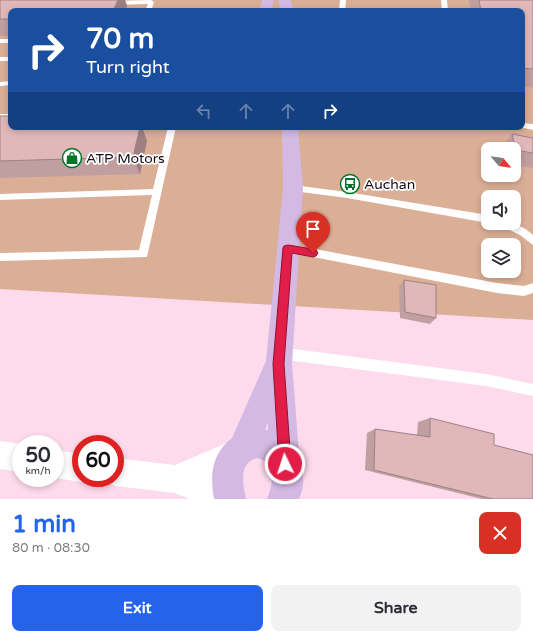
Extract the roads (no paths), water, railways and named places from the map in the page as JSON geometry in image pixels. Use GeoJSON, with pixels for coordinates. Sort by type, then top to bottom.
{"type":"FeatureCollection","features":[{"type":"Feature","properties":{"kind":"main road"},"geometry":{"type":"LineString","coordinates":[[283,499],[288,484],[288,473],[285,464],[279,359],[293,188],[290,130]]}},
{"type":"Feature","properties":{"kind":"main road"},"geometry":{"type":"LineString","coordinates":[[230,499],[226,489],[226,476],[229,464],[239,451],[279,359]]}},
{"type":"Feature","properties":{"kind":"main road"},"geometry":{"type":"LineString","coordinates":[[239,451],[254,443],[268,445],[275,450],[285,464]]}},
{"type":"Feature","properties":{"kind":"street"},"geometry":{"type":"LineString","coordinates":[[175,479],[239,451]]}},
{"type":"Feature","properties":{"kind":"street"},"geometry":{"type":"LineString","coordinates":[[0,455],[12,457]]}},
{"type":"Feature","properties":{"kind":"street"},"geometry":{"type":"LineString","coordinates":[[124,473],[175,479],[226,499]]}},
{"type":"Feature","properties":{"kind":"lane"},"geometry":{"type":"LineString","coordinates":[[103,4],[151,2],[149,8]]}},
{"type":"Feature","properties":{"kind":"lane"},"geometry":{"type":"LineString","coordinates":[[0,257],[143,254],[171,130]]}},
{"type":"Feature","properties":{"kind":"lane"},"geometry":{"type":"LineString","coordinates":[[293,188],[347,195],[481,218]]}},
{"type":"Feature","properties":{"kind":"lane"},"geometry":{"type":"LineString","coordinates":[[0,196],[156,192]]}},
{"type":"Feature","properties":{"kind":"lane"},"geometry":{"type":"LineString","coordinates":[[519,230],[533,240]]}},
{"type":"Feature","properties":{"kind":"lane"},"geometry":{"type":"LineString","coordinates":[[288,248],[497,288],[524,291],[533,288]]}},
{"type":"Feature","properties":{"kind":"lane"},"geometry":{"type":"LineString","coordinates":[[279,359],[486,380],[533,390]]}},
{"type":"Feature","properties":{"kind":"place","name":"ATP Motors"},"geometry":{"type":"Point","coordinates":[72,158]}},
{"type":"Feature","properties":{"kind":"place","name":"Auchan"},"geometry":{"type":"Point","coordinates":[350,184]}}]}
